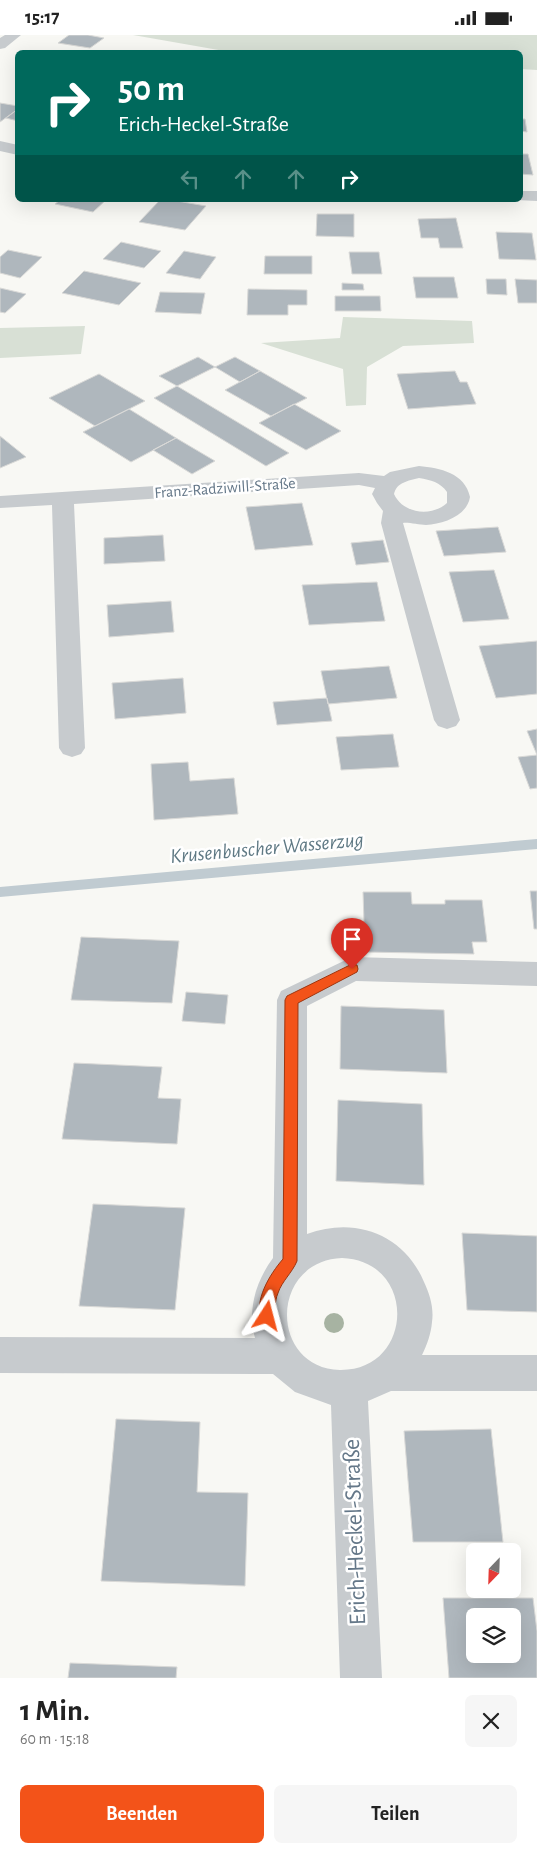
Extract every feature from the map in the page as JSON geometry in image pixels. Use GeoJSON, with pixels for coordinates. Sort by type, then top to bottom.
{"type":"FeatureCollection","features":[{"type":"Feature","properties":{"kind":"street"},"geometry":{"type":"LineString","coordinates":[[0,45],[14,35]]}},
{"type":"Feature","properties":{"kind":"street"},"geometry":{"type":"LineString","coordinates":[[0,146],[15,149]]}},
{"type":"Feature","properties":{"kind":"street"},"geometry":{"type":"LineString","coordinates":[[523,196],[537,196]]}},
{"type":"Feature","properties":{"kind":"street"},"geometry":{"type":"LineString","coordinates":[[419,472],[444,477],[453,483],[459,491],[458,506],[440,516],[416,518],[394,511],[386,504],[383,490],[386,483],[406,474],[419,472]]}},
{"type":"Feature","properties":{"kind":"street","name":"Franz-Radziwill-Straße"},"geometry":{"type":"LineString","coordinates":[[0,502],[359,479],[386,483]]}},
{"type":"Feature","properties":{"kind":"street"},"geometry":{"type":"LineString","coordinates":[[63,499],[72,748]]}},
{"type":"Feature","properties":{"kind":"street"},"geometry":{"type":"LineString","coordinates":[[394,511],[392,523],[447,720]]}},
{"type":"Feature","properties":{"kind":"street"},"geometry":{"type":"LineString","coordinates":[[290,1261],[292,1000],[352,969],[537,974]]}},
{"type":"Feature","properties":{"kind":"street"},"geometry":{"type":"LineString","coordinates":[[334,1243],[358,1245],[382,1255],[400,1271],[412,1292],[417,1316],[414,1341],[401,1362],[383,1377],[360,1386],[338,1388],[316,1383],[297,1371],[281,1356],[272,1337],[267,1316],[269,1296],[277,1277],[290,1261],[310,1249],[334,1243]]}},
{"type":"Feature","properties":{"kind":"street"},"geometry":{"type":"LineString","coordinates":[[0,1355],[281,1356]]}},
{"type":"Feature","properties":{"kind":"street"},"geometry":{"type":"LineString","coordinates":[[388,1373],[537,1373]]}},
{"type":"Feature","properties":{"kind":"street","name":"Erich-Heckel-Straße"},"geometry":{"type":"LineString","coordinates":[[349,1386],[361,1678]]}},
{"type":"Feature","properties":{"kind":"shaded area"},"geometry":{"type":"Polygon","coordinates":[[[133,35],[537,35],[537,70],[523,69],[523,50],[219,50],[133,35]]]}},
{"type":"Feature","properties":{"kind":"shaded area"},"geometry":{"type":"Polygon","coordinates":[[[343,317],[472,321],[474,343],[403,346],[367,367],[366,405],[346,406],[343,369],[261,343],[340,338],[343,317]]]}},
{"type":"Feature","properties":{"kind":"shaded area"},"geometry":{"type":"Polygon","coordinates":[[[85,326],[81,354],[0,358],[0,328],[85,326]]]}},
{"type":"Feature","properties":{"kind":"building"},"geometry":{"type":"Polygon","coordinates":[[[69,35],[88,35],[104,38],[90,48],[58,43],[69,35]]]}},
{"type":"Feature","properties":{"kind":"building"},"geometry":{"type":"Polygon","coordinates":[[[0,103],[15,106],[15,111],[0,122],[0,103]]]}},
{"type":"Feature","properties":{"kind":"building"},"geometry":{"type":"Polygon","coordinates":[[[15,111],[15,120],[6,118],[15,111]]]}},
{"type":"Feature","properties":{"kind":"building"},"geometry":{"type":"Polygon","coordinates":[[[523,119],[525,119],[527,132],[523,131],[523,119]]]}},
{"type":"Feature","properties":{"kind":"building"},"geometry":{"type":"Polygon","coordinates":[[[523,154],[528,154],[533,175],[523,174],[523,154]]]}},
{"type":"Feature","properties":{"kind":"building"},"geometry":{"type":"Polygon","coordinates":[[[58,202],[104,202],[93,212],[55,204],[58,202]]]}},
{"type":"Feature","properties":{"kind":"building"},"geometry":{"type":"Polygon","coordinates":[[[158,202],[183,202],[206,206],[185,230],[139,222],[158,202]]]}},
{"type":"Feature","properties":{"kind":"building"},"geometry":{"type":"Polygon","coordinates":[[[317,214],[354,214],[354,237],[316,236],[317,214]]]}},
{"type":"Feature","properties":{"kind":"building"},"geometry":{"type":"Polygon","coordinates":[[[456,218],[463,248],[440,248],[438,238],[421,238],[418,219],[456,218]]]}},
{"type":"Feature","properties":{"kind":"building"},"geometry":{"type":"Polygon","coordinates":[[[496,232],[532,233],[536,260],[499,259],[496,232]]]}},
{"type":"Feature","properties":{"kind":"building"},"geometry":{"type":"Polygon","coordinates":[[[121,242],[161,251],[144,268],[103,259],[121,242]]]}},
{"type":"Feature","properties":{"kind":"building"},"geometry":{"type":"Polygon","coordinates":[[[8,250],[42,257],[20,278],[0,273],[0,257],[8,250]]]}},
{"type":"Feature","properties":{"kind":"building"},"geometry":{"type":"Polygon","coordinates":[[[184,251],[216,257],[200,279],[166,273],[184,251]]]}},
{"type":"Feature","properties":{"kind":"building"},"geometry":{"type":"Polygon","coordinates":[[[349,252],[379,252],[382,274],[352,274],[349,252]]]}},
{"type":"Feature","properties":{"kind":"building"},"geometry":{"type":"Polygon","coordinates":[[[265,256],[312,256],[312,274],[264,274],[265,256]]]}},
{"type":"Feature","properties":{"kind":"building"},"geometry":{"type":"Polygon","coordinates":[[[84,271],[141,283],[119,305],[62,293],[84,271]]]}},
{"type":"Feature","properties":{"kind":"building"},"geometry":{"type":"Polygon","coordinates":[[[413,277],[454,277],[458,298],[416,298],[413,277]]]}},
{"type":"Feature","properties":{"kind":"building"},"geometry":{"type":"Polygon","coordinates":[[[486,279],[506,279],[507,295],[487,294],[486,279]]]}},
{"type":"Feature","properties":{"kind":"building"},"geometry":{"type":"Polygon","coordinates":[[[515,279],[537,280],[537,303],[518,303],[515,279]]]}},
{"type":"Feature","properties":{"kind":"building"},"geometry":{"type":"Polygon","coordinates":[[[342,283],[363,284],[364,290],[342,290],[342,283]]]}},
{"type":"Feature","properties":{"kind":"building"},"geometry":{"type":"Polygon","coordinates":[[[0,288],[26,294],[5,313],[0,312],[0,288]]]}},
{"type":"Feature","properties":{"kind":"building"},"geometry":{"type":"Polygon","coordinates":[[[248,289],[307,290],[307,305],[288,305],[288,315],[247,315],[248,289]]]}},
{"type":"Feature","properties":{"kind":"building"},"geometry":{"type":"Polygon","coordinates":[[[160,292],[205,293],[201,314],[155,312],[160,292]]]}},
{"type":"Feature","properties":{"kind":"building"},"geometry":{"type":"Polygon","coordinates":[[[335,296],[380,296],[381,311],[335,311],[335,296]]]}},
{"type":"Feature","properties":{"kind":"building"},"geometry":{"type":"Polygon","coordinates":[[[198,357],[215,367],[177,386],[159,376],[198,357]]]}},
{"type":"Feature","properties":{"kind":"building"},"geometry":{"type":"Polygon","coordinates":[[[235,357],[260,371],[240,382],[215,367],[235,357]]]}},
{"type":"Feature","properties":{"kind":"building"},"geometry":{"type":"Polygon","coordinates":[[[260,371],[307,398],[271,416],[225,390],[260,371]]]}},
{"type":"Feature","properties":{"kind":"building"},"geometry":{"type":"Polygon","coordinates":[[[455,371],[460,382],[467,382],[476,404],[408,409],[397,374],[455,371]]]}},
{"type":"Feature","properties":{"kind":"building"},"geometry":{"type":"Polygon","coordinates":[[[99,374],[145,401],[95,426],[49,398],[99,374]]]}},
{"type":"Feature","properties":{"kind":"building"},"geometry":{"type":"Polygon","coordinates":[[[177,386],[289,453],[266,466],[154,398],[177,386]]]}},
{"type":"Feature","properties":{"kind":"building"},"geometry":{"type":"Polygon","coordinates":[[[294,404],[341,431],[306,450],[259,423],[294,404]]]}},
{"type":"Feature","properties":{"kind":"building"},"geometry":{"type":"Polygon","coordinates":[[[129,409],[176,438],[131,462],[83,432],[129,409]]]}},
{"type":"Feature","properties":{"kind":"building"},"geometry":{"type":"Polygon","coordinates":[[[0,436],[26,457],[0,468],[0,436]]]}},
{"type":"Feature","properties":{"kind":"building"},"geometry":{"type":"Polygon","coordinates":[[[176,438],[215,461],[192,474],[153,450],[176,438]]]}},
{"type":"Feature","properties":{"kind":"building"},"geometry":{"type":"Polygon","coordinates":[[[302,503],[313,545],[255,550],[246,507],[302,503]]]}},
{"type":"Feature","properties":{"kind":"building"},"geometry":{"type":"Polygon","coordinates":[[[498,527],[506,552],[444,556],[436,531],[498,527]]]}},
{"type":"Feature","properties":{"kind":"building"},"geometry":{"type":"Polygon","coordinates":[[[163,535],[165,561],[104,564],[104,538],[163,535]]]}},
{"type":"Feature","properties":{"kind":"building"},"geometry":{"type":"Polygon","coordinates":[[[383,540],[389,562],[356,565],[351,543],[383,540]]]}},
{"type":"Feature","properties":{"kind":"building"},"geometry":{"type":"Polygon","coordinates":[[[494,570],[509,619],[463,622],[449,572],[494,570]]]}},
{"type":"Feature","properties":{"kind":"building"},"geometry":{"type":"Polygon","coordinates":[[[377,582],[385,621],[309,625],[302,585],[377,582]]]}},
{"type":"Feature","properties":{"kind":"building"},"geometry":{"type":"Polygon","coordinates":[[[171,601],[174,632],[109,637],[107,605],[171,601]]]}},
{"type":"Feature","properties":{"kind":"building"},"geometry":{"type":"Polygon","coordinates":[[[537,641],[537,694],[496,698],[479,646],[537,641]]]}},
{"type":"Feature","properties":{"kind":"building"},"geometry":{"type":"Polygon","coordinates":[[[389,666],[397,698],[328,704],[321,671],[389,666]]]}},
{"type":"Feature","properties":{"kind":"building"},"geometry":{"type":"Polygon","coordinates":[[[183,678],[186,713],[115,719],[112,683],[183,678]]]}},
{"type":"Feature","properties":{"kind":"building"},"geometry":{"type":"Polygon","coordinates":[[[327,698],[332,721],[277,725],[273,702],[327,698]]]}},
{"type":"Feature","properties":{"kind":"building"},"geometry":{"type":"Polygon","coordinates":[[[537,729],[537,755],[527,731],[537,729]]]}},
{"type":"Feature","properties":{"kind":"building"},"geometry":{"type":"Polygon","coordinates":[[[393,734],[399,767],[341,770],[336,737],[393,734]]]}},
{"type":"Feature","properties":{"kind":"building"},"geometry":{"type":"Polygon","coordinates":[[[537,755],[537,788],[530,789],[518,757],[537,755]]]}},
{"type":"Feature","properties":{"kind":"building"},"geometry":{"type":"Polygon","coordinates":[[[188,762],[190,781],[234,778],[238,814],[154,820],[151,764],[188,762]]]}},
{"type":"Feature","properties":{"kind":"building"},"geometry":{"type":"Polygon","coordinates":[[[530,891],[537,891],[537,929],[534,929],[530,891]]]}},
{"type":"Feature","properties":{"kind":"building"},"geometry":{"type":"Polygon","coordinates":[[[363,892],[411,892],[412,904],[445,904],[445,900],[482,900],[487,942],[472,942],[474,954],[365,952],[363,892]]]}},
{"type":"Feature","properties":{"kind":"building"},"geometry":{"type":"Polygon","coordinates":[[[81,937],[179,941],[172,1003],[71,1000],[81,937]]]}},
{"type":"Feature","properties":{"kind":"building"},"geometry":{"type":"Polygon","coordinates":[[[186,992],[228,995],[225,1024],[182,1021],[186,992]]]}},
{"type":"Feature","properties":{"kind":"building"},"geometry":{"type":"Polygon","coordinates":[[[341,1006],[444,1010],[447,1073],[340,1069],[341,1006]]]}},
{"type":"Feature","properties":{"kind":"building"},"geometry":{"type":"Polygon","coordinates":[[[74,1063],[162,1067],[158,1098],[181,1099],[177,1144],[62,1139],[74,1063]]]}},
{"type":"Feature","properties":{"kind":"building"},"geometry":{"type":"Polygon","coordinates":[[[338,1100],[422,1104],[424,1185],[336,1181],[338,1100]]]}},
{"type":"Feature","properties":{"kind":"building"},"geometry":{"type":"Polygon","coordinates":[[[93,1204],[185,1208],[175,1310],[79,1306],[93,1204]]]}},
{"type":"Feature","properties":{"kind":"building"},"geometry":{"type":"Polygon","coordinates":[[[462,1233],[537,1236],[537,1312],[467,1310],[462,1233]]]}},
{"type":"Feature","properties":{"kind":"building"},"geometry":{"type":"Polygon","coordinates":[[[116,1419],[200,1422],[197,1492],[248,1493],[245,1586],[101,1581],[116,1419]]]}},
{"type":"Feature","properties":{"kind":"building"},"geometry":{"type":"Polygon","coordinates":[[[491,1429],[503,1542],[413,1542],[404,1431],[491,1429]]]}},
{"type":"Feature","properties":{"kind":"building"},"geometry":{"type":"Polygon","coordinates":[[[443,1598],[533,1598],[537,1631],[537,1678],[449,1678],[443,1598]]]}},
{"type":"Feature","properties":{"kind":"building"},"geometry":{"type":"Polygon","coordinates":[[[70,1663],[177,1667],[176,1678],[68,1678],[70,1663]]]}},
{"type":"Feature","properties":{"kind":"waterway","name":"Krusenbuscher Wasserzug"},"geometry":{"type":"LineString","coordinates":[[0,892],[537,844]]}},
{"type":"Feature","properties":{"kind":"route"},"geometry":{"type":"LineString","coordinates":[[267,1316],[269,1296],[277,1277],[290,1261],[292,1000],[352,969]]}}]}
